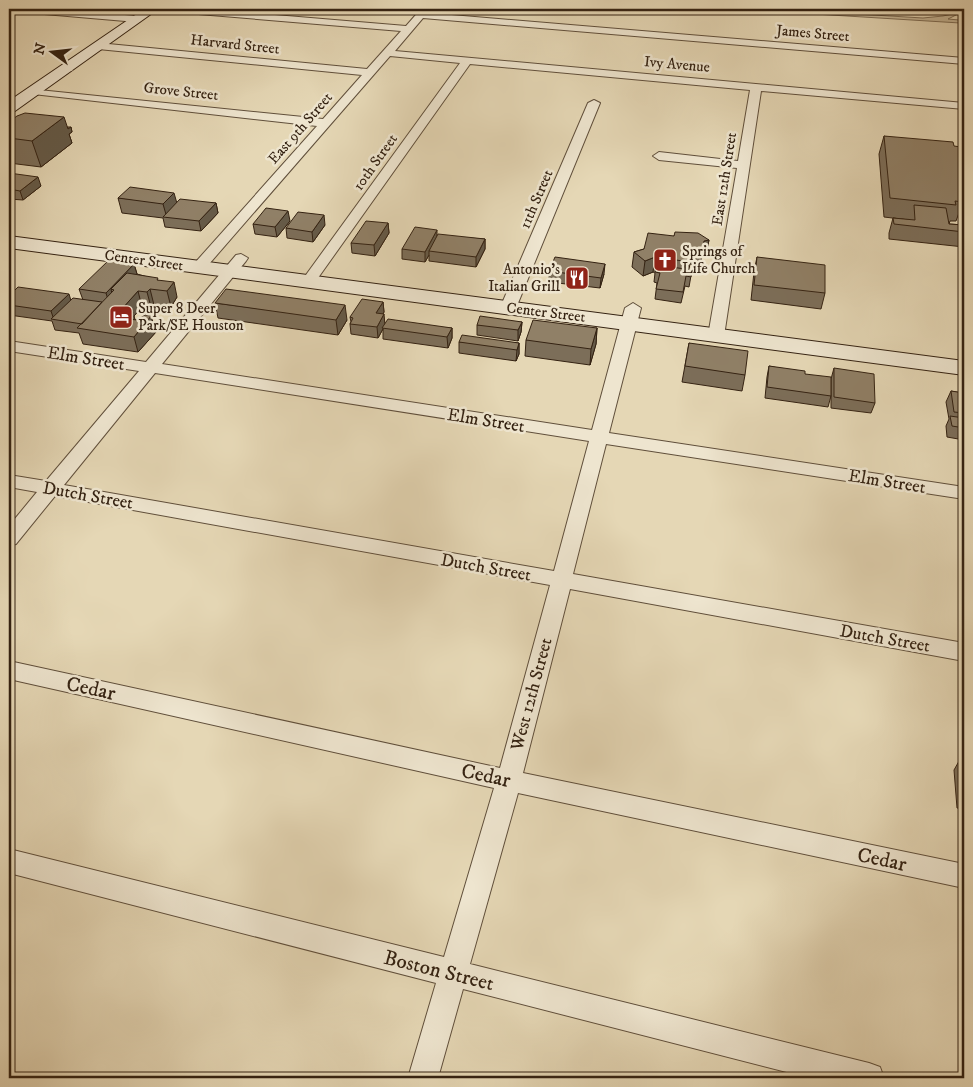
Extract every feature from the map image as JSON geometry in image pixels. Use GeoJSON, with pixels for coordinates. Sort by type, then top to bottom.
{"type":"FeatureCollection","features":[{"type":"Feature","properties":{"kind":"main road"},"geometry":{"type":"LineString","coordinates":[[9,108],[152,9]]}},
{"type":"Feature","properties":{"kind":"main road","name":"Center Street"},"geometry":{"type":"LineString","coordinates":[[9,228],[204,261]]}},
{"type":"Feature","properties":{"kind":"main road","name":"Center Street"},"geometry":{"type":"LineString","coordinates":[[9,242],[204,261],[717,327],[964,352]]}},
{"type":"Feature","properties":{"kind":"main road","name":"Center Street"},"geometry":{"type":"LineString","coordinates":[[717,327],[964,368]]}},
{"type":"Feature","properties":{"kind":"street"},"geometry":{"type":"LineString","coordinates":[[20,9],[137,19]]}},
{"type":"Feature","properties":{"kind":"street"},"geometry":{"type":"LineString","coordinates":[[174,9],[408,29]]}},
{"type":"Feature","properties":{"kind":"street","name":"East 9th Street"},"geometry":{"type":"LineString","coordinates":[[204,261],[423,12]]}},
{"type":"Feature","properties":{"kind":"street","name":"James Street"},"geometry":{"type":"LineString","coordinates":[[423,12],[964,61]]}},
{"type":"Feature","properties":{"kind":"street","name":"Harvard Street"},"geometry":{"type":"LineString","coordinates":[[98,46],[370,73]]}},
{"type":"Feature","properties":{"kind":"street","name":"Ivy Avenue"},"geometry":{"type":"LineString","coordinates":[[387,53],[964,106]]}},
{"type":"Feature","properties":{"kind":"street","name":"10th Street"},"geometry":{"type":"LineString","coordinates":[[313,276],[467,60]]}},
{"type":"Feature","properties":{"kind":"street","name":"East 12th Street"},"geometry":{"type":"LineString","coordinates":[[717,327],[756,86]]}},
{"type":"Feature","properties":{"kind":"street","name":"Grove Street"},"geometry":{"type":"LineString","coordinates":[[33,91],[326,123]]}},
{"type":"Feature","properties":{"kind":"street","name":"11th Street"},"geometry":{"type":"LineString","coordinates":[[511,300],[594,103]]}},
{"type":"Feature","properties":{"kind":"street"},"geometry":{"type":"LineString","coordinates":[[659,156],[743,165]]}},
{"type":"Feature","properties":{"kind":"street"},"geometry":{"type":"LineString","coordinates":[[9,539],[235,265]]}},
{"type":"Feature","properties":{"kind":"street","name":"West 12th Street"},"geometry":{"type":"LineString","coordinates":[[423,1078],[509,780],[632,316]]}},
{"type":"Feature","properties":{"kind":"street","name":"Elm Street"},"geometry":{"type":"LineString","coordinates":[[9,346],[964,493]]}},
{"type":"Feature","properties":{"kind":"street","name":"Dutch Street"},"geometry":{"type":"LineString","coordinates":[[9,481],[964,652]]}},
{"type":"Feature","properties":{"kind":"street","name":"Cedar"},"geometry":{"type":"LineString","coordinates":[[9,670],[509,780],[964,876]]}},
{"type":"Feature","properties":{"kind":"street","name":"Boston Street"},"geometry":{"type":"LineString","coordinates":[[9,861],[869,1078]]}},
{"type":"Feature","properties":{"kind":"shaded area"},"geometry":{"type":"Polygon","coordinates":[[[734,9],[774,9],[923,18],[952,14],[957,9],[964,9],[964,11],[948,19],[959,20],[960,23],[734,9]]]}},
{"type":"Feature","properties":{"kind":"shaded area"},"geometry":{"type":"Polygon","coordinates":[[[828,9],[918,9],[920,14],[828,9]]]}},
{"type":"Feature","properties":{"kind":"building"},"geometry":{"type":"Polygon","coordinates":[[[25,113],[64,117],[32,141],[9,138],[9,122],[25,113]]]}},
{"type":"Feature","properties":{"kind":"building"},"geometry":{"type":"Polygon","coordinates":[[[884,136],[953,142],[954,146],[961,147],[964,177],[962,177],[962,181],[959,181],[963,202],[955,201],[956,205],[890,198],[884,136]]]}},
{"type":"Feature","properties":{"kind":"building"},"geometry":{"type":"Polygon","coordinates":[[[9,173],[38,177],[20,191],[9,189],[9,173]]]}},
{"type":"Feature","properties":{"kind":"building"},"geometry":{"type":"Polygon","coordinates":[[[130,187],[174,193],[163,204],[118,198],[130,187]]]}},
{"type":"Feature","properties":{"kind":"building"},"geometry":{"type":"Polygon","coordinates":[[[180,199],[216,203],[199,221],[163,217],[180,199]]]}},
{"type":"Feature","properties":{"kind":"building"},"geometry":{"type":"Polygon","coordinates":[[[914,205],[946,208],[949,224],[964,225],[964,232],[894,224],[893,218],[915,220],[914,205]]]}},
{"type":"Feature","properties":{"kind":"building"},"geometry":{"type":"Polygon","coordinates":[[[266,208],[288,211],[275,227],[253,224],[266,208]]]}},
{"type":"Feature","properties":{"kind":"building"},"geometry":{"type":"Polygon","coordinates":[[[298,212],[324,215],[312,232],[286,228],[298,212]]]}},
{"type":"Feature","properties":{"kind":"building"},"geometry":{"type":"Polygon","coordinates":[[[366,221],[388,223],[374,245],[351,243],[366,221]]]}},
{"type":"Feature","properties":{"kind":"building"},"geometry":{"type":"Polygon","coordinates":[[[415,227],[437,230],[425,252],[402,249],[415,227]]]}},
{"type":"Feature","properties":{"kind":"building"},"geometry":{"type":"Polygon","coordinates":[[[675,232],[698,233],[709,240],[704,241],[702,250],[693,249],[690,262],[655,257],[645,261],[634,252],[644,249],[648,233],[674,236],[675,232]]]}},
{"type":"Feature","properties":{"kind":"building"},"geometry":{"type":"Polygon","coordinates":[[[438,234],[485,239],[476,257],[429,251],[438,234]]]}},
{"type":"Feature","properties":{"kind":"building"},"geometry":{"type":"Polygon","coordinates":[[[555,257],[605,264],[601,278],[549,271],[555,257]]]}},
{"type":"Feature","properties":{"kind":"building"},"geometry":{"type":"Polygon","coordinates":[[[757,257],[825,265],[825,293],[754,285],[757,257]]]}},
{"type":"Feature","properties":{"kind":"building"},"geometry":{"type":"Polygon","coordinates":[[[109,260],[134,264],[106,293],[79,289],[109,260]]]}},
{"type":"Feature","properties":{"kind":"building"},"geometry":{"type":"Polygon","coordinates":[[[657,265],[692,270],[691,277],[686,276],[683,292],[656,289],[660,273],[655,272],[657,265]]]}},
{"type":"Feature","properties":{"kind":"building"},"geometry":{"type":"Polygon","coordinates":[[[127,273],[174,282],[167,291],[150,289],[147,292],[138,291],[121,310],[133,312],[128,319],[137,320],[145,315],[151,316],[134,337],[77,328],[114,290],[111,289],[127,273]]]}},
{"type":"Feature","properties":{"kind":"building"},"geometry":{"type":"Polygon","coordinates":[[[18,287],[69,294],[51,311],[9,305],[9,296],[18,287]]]}},
{"type":"Feature","properties":{"kind":"building"},"geometry":{"type":"Polygon","coordinates":[[[226,289],[345,305],[336,320],[215,303],[226,289]]]}},
{"type":"Feature","properties":{"kind":"building"},"geometry":{"type":"Polygon","coordinates":[[[73,298],[102,302],[82,324],[51,319],[73,298]]]}},
{"type":"Feature","properties":{"kind":"building"},"geometry":{"type":"Polygon","coordinates":[[[362,299],[383,302],[376,313],[384,314],[377,327],[350,324],[353,318],[350,317],[362,299]]]}},
{"type":"Feature","properties":{"kind":"building"},"geometry":{"type":"Polygon","coordinates":[[[480,316],[522,322],[518,330],[477,325],[480,316]]]}},
{"type":"Feature","properties":{"kind":"building"},"geometry":{"type":"Polygon","coordinates":[[[388,319],[452,328],[447,337],[382,328],[388,319]]]}},
{"type":"Feature","properties":{"kind":"building"},"geometry":{"type":"Polygon","coordinates":[[[533,320],[597,328],[591,349],[526,340],[533,320]]]}},
{"type":"Feature","properties":{"kind":"building"},"geometry":{"type":"Polygon","coordinates":[[[462,335],[519,343],[517,350],[459,342],[462,335]]]}},
{"type":"Feature","properties":{"kind":"building"},"geometry":{"type":"Polygon","coordinates":[[[689,343],[748,351],[745,375],[685,366],[689,343]]]}},
{"type":"Feature","properties":{"kind":"building"},"geometry":{"type":"Polygon","coordinates":[[[769,366],[805,371],[805,374],[831,377],[831,396],[767,387],[769,366]]]}},
{"type":"Feature","properties":{"kind":"building"},"geometry":{"type":"Polygon","coordinates":[[[834,368],[874,374],[875,403],[834,397],[834,368]]]}},
{"type":"Feature","properties":{"kind":"building"},"geometry":{"type":"Polygon","coordinates":[[[951,391],[964,393],[964,413],[954,412],[951,391]]]}},
{"type":"Feature","properties":{"kind":"building"},"geometry":{"type":"Polygon","coordinates":[[[950,416],[964,418],[964,428],[952,426],[950,416]]]}},
{"type":"Feature","properties":{"kind":"place","name":"Springs of Life Church"},"geometry":{"type":"Point","coordinates":[665,260]}},
{"type":"Feature","properties":{"kind":"place","name":"Antonio's Italian Grill"},"geometry":{"type":"Point","coordinates":[577,278]}},
{"type":"Feature","properties":{"kind":"place","name":"Super 8 Deer Park/SE Houston"},"geometry":{"type":"Point","coordinates":[121,317]}}]}
